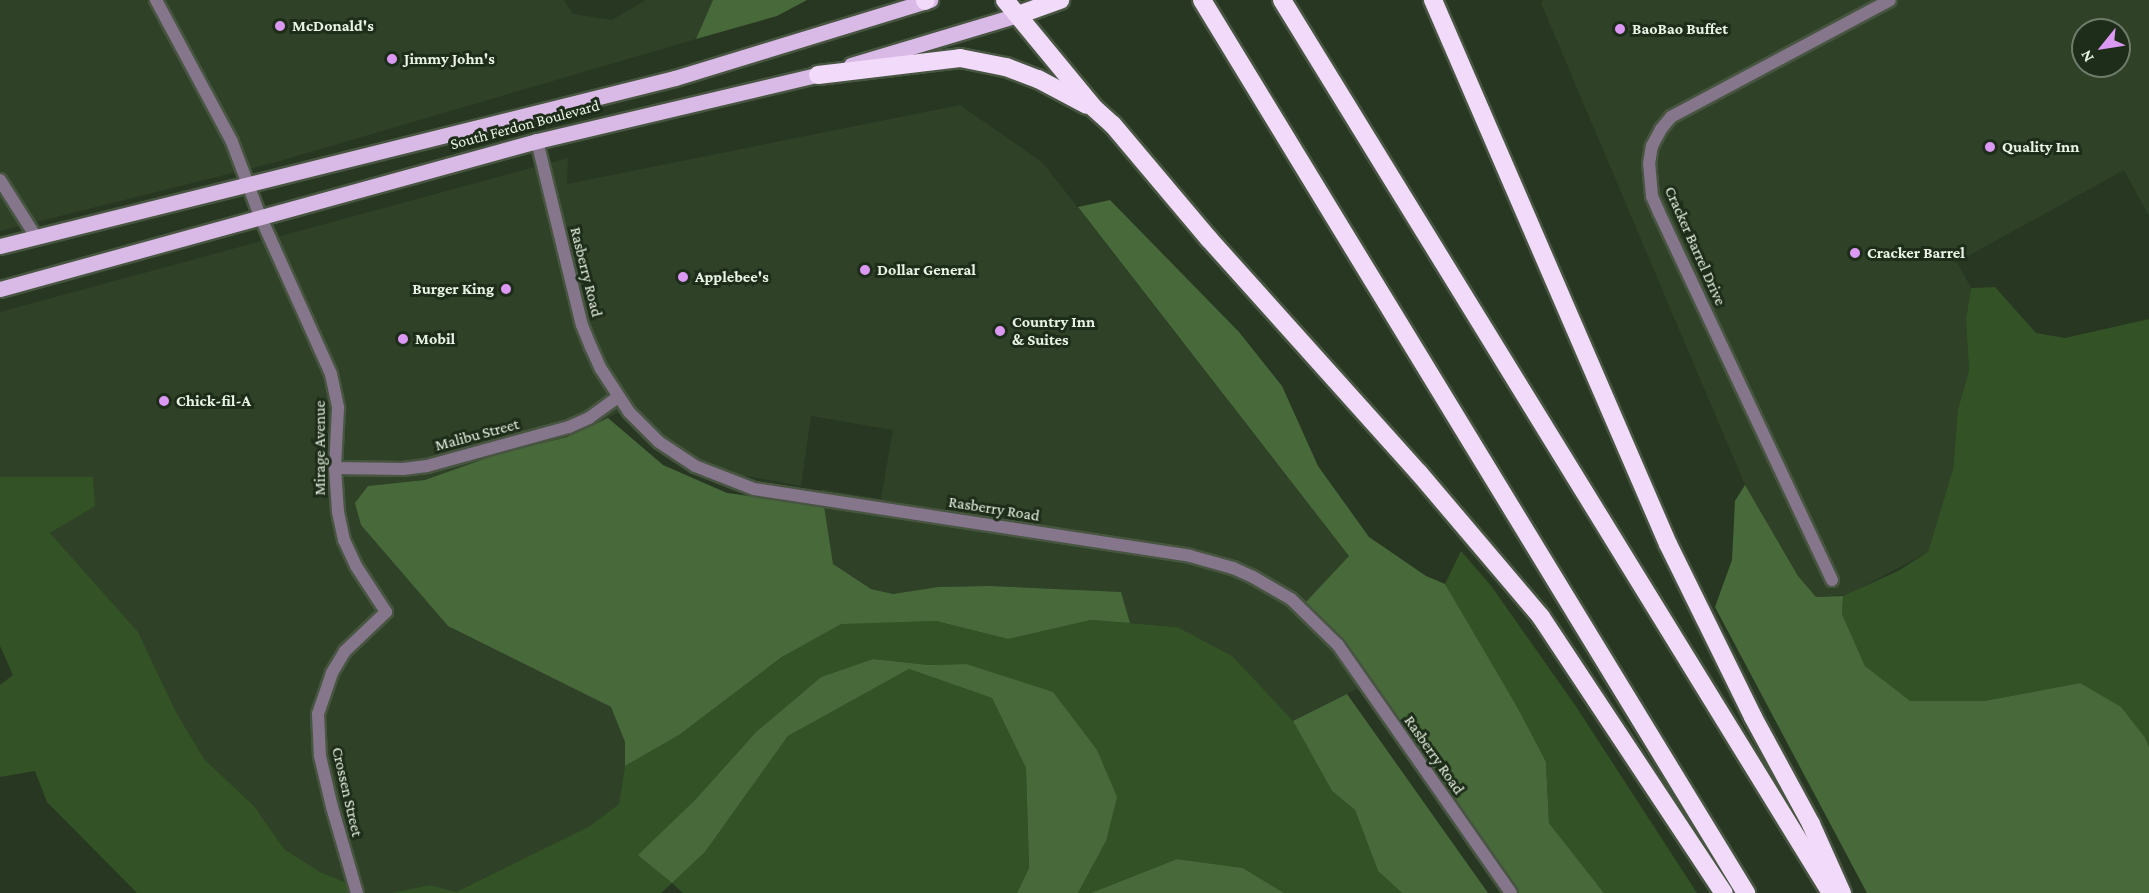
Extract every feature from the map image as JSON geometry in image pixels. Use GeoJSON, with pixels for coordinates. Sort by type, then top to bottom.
{"type":"FeatureCollection","features":[{"type":"Feature","properties":{"kind":"highway"},"geometry":{"type":"LineString","coordinates":[[1005,0],[1094,108],[1113,125],[1209,239],[1426,482],[1541,617],[1724,893]]}},
{"type":"Feature","properties":{"kind":"highway","name":"South Ferdon Boulevard"},"geometry":{"type":"LineString","coordinates":[[1018,15],[1060,0]]}},
{"type":"Feature","properties":{"kind":"highway"},"geometry":{"type":"LineString","coordinates":[[1282,0],[1831,893]]}},
{"type":"Feature","properties":{"kind":"highway"},"geometry":{"type":"LineString","coordinates":[[1433,0],[1668,544],[1753,717],[1811,824],[1842,893]]}},
{"type":"Feature","properties":{"kind":"highway"},"geometry":{"type":"LineString","coordinates":[[1203,2],[1746,893]]}},
{"type":"Feature","properties":{"kind":"highway"},"geometry":{"type":"LineString","coordinates":[[818,75],[960,58],[1006,67],[1028,75],[1094,108]]}},
{"type":"Feature","properties":{"kind":"main road","name":"South Ferdon Boulevard"},"geometry":{"type":"LineString","coordinates":[[0,246],[249,186],[675,78],[927,0]]}},
{"type":"Feature","properties":{"kind":"main road","name":"South Ferdon Boulevard"},"geometry":{"type":"LineString","coordinates":[[0,289],[537,141],[818,75],[1018,15]]}},
{"type":"Feature","properties":{"kind":"street"},"geometry":{"type":"LineString","coordinates":[[156,0],[232,142],[249,186]]}},
{"type":"Feature","properties":{"kind":"street","name":"Cracker Barrel Drive"},"geometry":{"type":"LineString","coordinates":[[1832,580],[1655,204],[1649,180],[1649,164],[1652,146],[1671,117],[1890,0]]}},
{"type":"Feature","properties":{"kind":"street","name":"Rasberry Road"},"geometry":{"type":"LineString","coordinates":[[537,141],[582,325],[601,369],[618,397],[643,428],[677,455],[714,475],[744,486],[1190,556],[1233,568],[1272,587],[1308,613],[1338,645],[1511,893]]}},
{"type":"Feature","properties":{"kind":"street"},"geometry":{"type":"LineString","coordinates":[[0,180],[36,237]]}},
{"type":"Feature","properties":{"kind":"street","name":"Mirage Avenue"},"geometry":{"type":"LineString","coordinates":[[249,186],[334,386],[338,408],[335,468],[338,512],[344,540],[356,566],[386,612]]}},
{"type":"Feature","properties":{"kind":"street","name":"Malibu Street"},"geometry":{"type":"LineString","coordinates":[[335,468],[403,469],[427,466],[569,427],[590,418],[618,397]]}},
{"type":"Feature","properties":{"kind":"street","name":"Crossen Street"},"geometry":{"type":"LineString","coordinates":[[357,893],[320,756],[318,714],[332,673],[345,651],[386,612]]}},
{"type":"Feature","properties":{"kind":"shaded area"},"geometry":{"type":"Polygon","coordinates":[[[0,0],[564,0],[573,14],[612,20],[646,0],[713,0],[696,39],[276,162],[0,231],[0,0]]]}},
{"type":"Feature","properties":{"kind":"shaded area"},"geometry":{"type":"Polygon","coordinates":[[[713,0],[807,0],[777,16],[696,39],[713,0]]]}},
{"type":"Feature","properties":{"kind":"shaded area"},"geometry":{"type":"Polygon","coordinates":[[[1543,0],[2149,0],[2149,216],[2124,170],[1957,262],[1971,288],[1966,319],[1969,371],[1958,409],[1953,469],[1928,552],[1847,595],[1816,597],[1798,576],[1745,485],[1541,3],[1543,0]]]}},
{"type":"Feature","properties":{"kind":"shaded area"},"geometry":{"type":"Polygon","coordinates":[[[960,105],[1043,163],[1349,556],[1304,604],[1363,686],[1293,721],[1177,627],[1130,623],[1121,592],[989,586],[938,587],[893,594],[871,589],[833,564],[821,489],[881,499],[893,430],[811,416],[801,486],[725,472],[690,456],[645,424],[620,412],[567,437],[498,454],[425,480],[368,486],[361,525],[448,626],[611,707],[625,742],[625,766],[619,804],[590,826],[456,892],[430,885],[391,893],[355,893],[352,885],[320,872],[284,849],[254,806],[204,759],[176,712],[138,632],[50,533],[94,506],[93,477],[0,477],[0,312],[568,158],[567,184],[960,105]]]}},
{"type":"Feature","properties":{"kind":"shaded area"},"geometry":{"type":"Polygon","coordinates":[[[1110,200],[1239,332],[1282,386],[1318,466],[1369,537],[1426,576],[1445,584],[1517,707],[1546,762],[1549,823],[1604,893],[1511,893],[1304,604],[1349,556],[1078,207],[1110,200]]]}},
{"type":"Feature","properties":{"kind":"shaded area"},"geometry":{"type":"Polygon","coordinates":[[[1995,287],[2036,333],[2065,338],[2149,319],[2149,747],[2146,739],[2080,683],[1984,701],[1910,702],[1865,666],[1842,614],[1843,596],[1898,571],[1928,552],[1953,469],[1958,409],[1969,371],[1966,319],[1971,288],[1995,287]]]}},
{"type":"Feature","properties":{"kind":"shaded area"},"geometry":{"type":"Polygon","coordinates":[[[608,418],[663,465],[727,493],[824,506],[833,564],[871,589],[893,594],[938,587],[989,586],[1121,592],[1130,623],[1091,620],[1008,639],[936,621],[841,624],[782,657],[679,735],[625,766],[625,742],[611,707],[448,626],[361,525],[355,503],[368,486],[425,480],[498,454],[567,437],[608,418]]]}},
{"type":"Feature","properties":{"kind":"shaded area"},"geometry":{"type":"Polygon","coordinates":[[[0,477],[93,477],[95,506],[50,533],[138,632],[176,712],[204,759],[254,806],[284,849],[320,872],[352,885],[355,893],[137,893],[47,802],[35,771],[0,777],[0,685],[13,675],[0,646],[0,477]]]}},
{"type":"Feature","properties":{"kind":"shaded area"},"geometry":{"type":"Polygon","coordinates":[[[1745,485],[1798,576],[1816,597],[1843,596],[1842,614],[1865,666],[1910,701],[1984,701],[2080,683],[2121,707],[2146,739],[2149,747],[2149,893],[1867,893],[1715,607],[1732,560],[1735,501],[1745,485]]]}},
{"type":"Feature","properties":{"kind":"shaded area"},"geometry":{"type":"Polygon","coordinates":[[[1461,551],[1492,587],[1577,708],[1697,893],[1604,893],[1549,823],[1546,762],[1445,584],[1461,551]]]}},
{"type":"Feature","properties":{"kind":"shaded area"},"geometry":{"type":"Polygon","coordinates":[[[1091,620],[1177,627],[1232,656],[1293,721],[1332,791],[1355,810],[1378,871],[1402,893],[1284,893],[1243,868],[1177,859],[1091,893],[1078,893],[1106,841],[966,664],[929,665],[873,659],[821,677],[756,732],[695,800],[639,855],[672,883],[661,893],[391,893],[430,885],[456,892],[590,826],[619,804],[625,766],[679,735],[784,656],[841,623],[936,621],[1008,639],[1091,620]]]}},
{"type":"Feature","properties":{"kind":"shaded area"},"geometry":{"type":"Polygon","coordinates":[[[873,659],[929,665],[966,664],[1053,692],[1097,750],[1117,797],[1106,841],[1078,893],[1017,893],[1029,868],[1026,768],[992,698],[909,669],[788,736],[705,852],[672,883],[638,855],[695,800],[756,732],[821,677],[873,659]]]}},
{"type":"Feature","properties":{"kind":"shaded area"},"geometry":{"type":"Polygon","coordinates":[[[909,669],[992,698],[1026,768],[1029,868],[1017,893],[683,893],[672,883],[705,852],[788,736],[909,669]]]}},
{"type":"Feature","properties":{"kind":"shaded area"},"geometry":{"type":"Polygon","coordinates":[[[1347,694],[1488,893],[1402,893],[1378,871],[1355,810],[1332,791],[1293,721],[1347,694]]]}},
{"type":"Feature","properties":{"kind":"shaded area"},"geometry":{"type":"Polygon","coordinates":[[[1177,859],[1243,868],[1284,893],[1091,893],[1177,859]]]}},
{"type":"Feature","properties":{"kind":"place","name":"McDonald's"},"geometry":{"type":"Point","coordinates":[280,26]}},
{"type":"Feature","properties":{"kind":"place","name":"BaoBao Buffet"},"geometry":{"type":"Point","coordinates":[1620,29]}},
{"type":"Feature","properties":{"kind":"place","name":"Jimmy John's"},"geometry":{"type":"Point","coordinates":[392,59]}},
{"type":"Feature","properties":{"kind":"place","name":"Quality Inn"},"geometry":{"type":"Point","coordinates":[1990,147]}},
{"type":"Feature","properties":{"kind":"place","name":"Cracker Barrel"},"geometry":{"type":"Point","coordinates":[1855,253]}},
{"type":"Feature","properties":{"kind":"place","name":"Dollar General"},"geometry":{"type":"Point","coordinates":[865,270]}},
{"type":"Feature","properties":{"kind":"place","name":"Applebee's"},"geometry":{"type":"Point","coordinates":[683,277]}},
{"type":"Feature","properties":{"kind":"place","name":"Burger King"},"geometry":{"type":"Point","coordinates":[506,289]}},
{"type":"Feature","properties":{"kind":"place","name":"Country Inn & Suites"},"geometry":{"type":"Point","coordinates":[1000,331]}},
{"type":"Feature","properties":{"kind":"place","name":"Mobil"},"geometry":{"type":"Point","coordinates":[403,339]}},
{"type":"Feature","properties":{"kind":"place","name":"Chick-fil-A"},"geometry":{"type":"Point","coordinates":[164,401]}}]}
